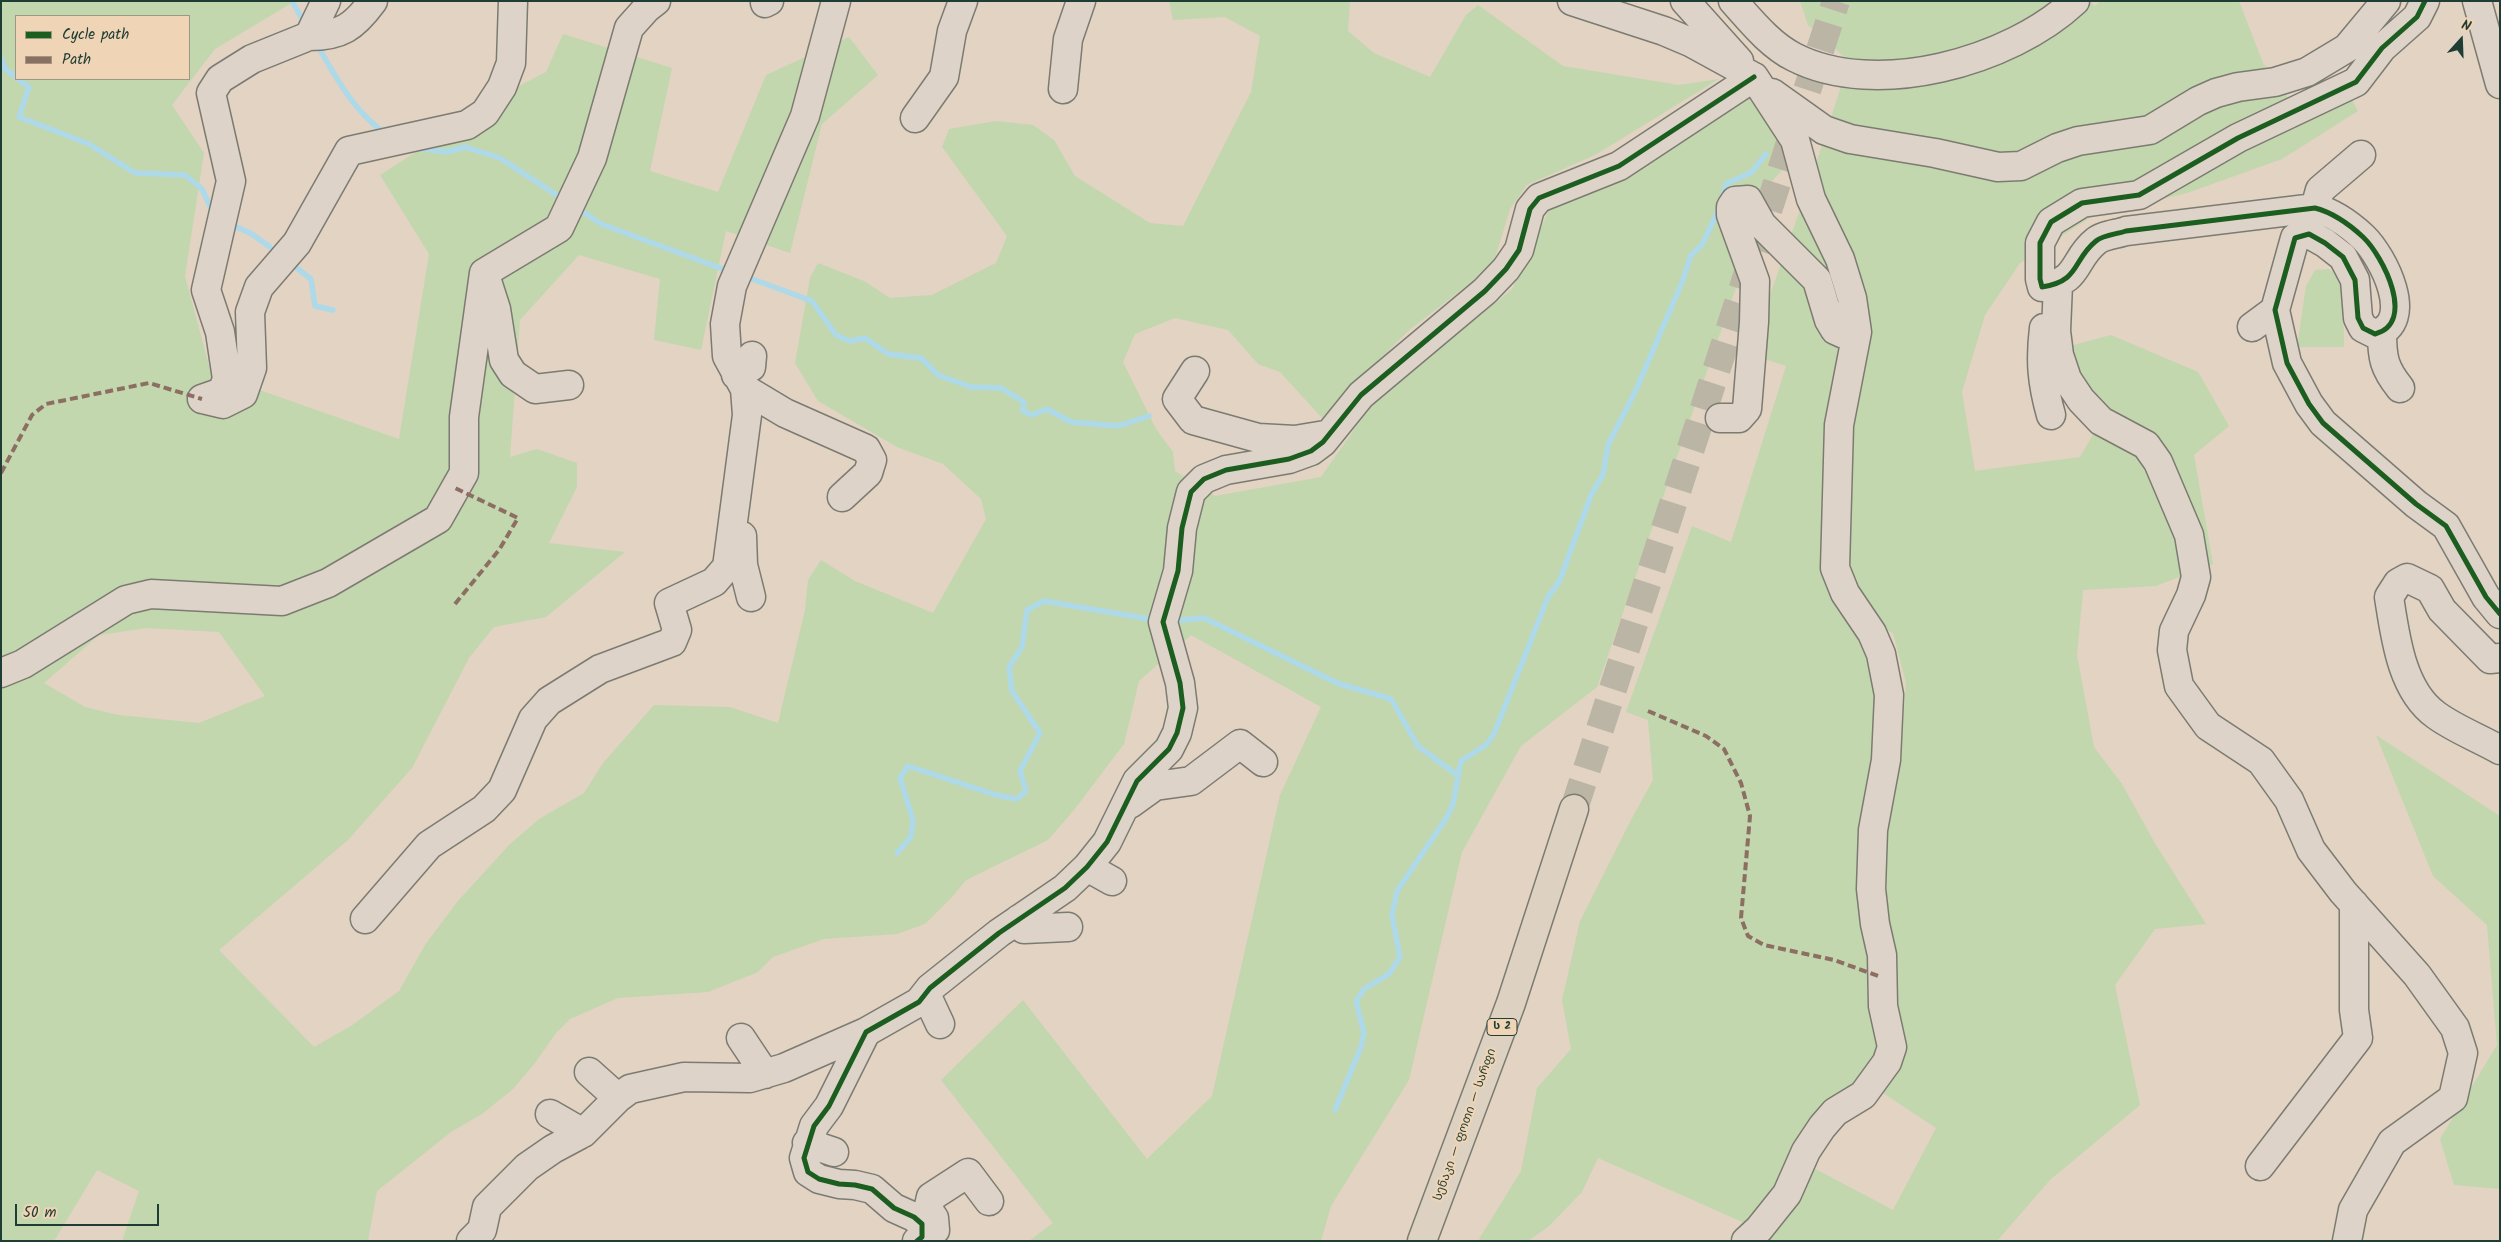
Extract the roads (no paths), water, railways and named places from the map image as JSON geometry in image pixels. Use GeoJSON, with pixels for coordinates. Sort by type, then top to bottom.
{"type":"FeatureCollection","features":[{"type":"Feature","properties":{"kind":"highway","name":"სენაკი — ფოთი — სარფი"},"geometry":{"type":"LineString","coordinates":[[1422,1241],[1511,1003],[1574,809]]}},
{"type":"Feature","properties":{"kind":"street"},"geometry":{"type":"LineString","coordinates":[[309,36],[326,1]]}},
{"type":"Feature","properties":{"kind":"street"},"geometry":{"type":"LineString","coordinates":[[372,1],[346,30],[328,36],[309,36],[252,59],[220,79],[211,93],[231,181],[206,290],[220,332],[227,378],[222,392],[202,399],[223,404],[243,394],[252,368],[250,312],[259,286],[297,243],[349,151],[466,126],[485,113],[502,88],[511,63],[513,1]]}},
{"type":"Feature","properties":{"kind":"street"},"geometry":{"type":"LineString","coordinates":[[484,273],[559,228],[592,158],[628,28],[656,1]]}},
{"type":"Feature","properties":{"kind":"street"},"geometry":{"type":"LineString","coordinates":[[916,118],[944,77],[952,32],[963,1]]}},
{"type":"Feature","properties":{"kind":"street"},"geometry":{"type":"LineString","coordinates":[[1062,89],[1068,39],[1081,1]]}},
{"type":"Feature","properties":{"kind":"street"},"geometry":{"type":"LineString","coordinates":[[1572,1],[1690,42],[1754,77],[1795,140],[1811,199],[1840,259],[1852,298],[1857,332],[1839,425],[1835,568],[1845,593],[1872,633],[1881,654],[1889,694],[1886,760],[1873,830],[1871,888],[1875,924],[1882,955],[1883,1006],[1892,1047],[1887,1062],[1863,1095],[1835,1112],[1822,1127],[1806,1151],[1786,1194],[1746,1241]]}},
{"type":"Feature","properties":{"kind":"street"},"geometry":{"type":"LineString","coordinates":[[1684,1],[1754,77],[1793,109],[1824,130],[1842,136],[1998,167],[2021,166],[2057,148],[2078,141],[2150,130],[2216,93],[2238,87],[2275,82],[2307,72],[2347,48],[2386,1]]}},
{"type":"Feature","properties":{"kind":"street"},"geometry":{"type":"LineString","coordinates":[[1733,1],[1772,42],[1794,57],[1822,68],[1860,75],[1907,73],[1944,68],[2018,40],[2075,1]]}},
{"type":"Feature","properties":{"kind":"street"},"geometry":{"type":"LineString","coordinates":[[1751,1],[1760,29]]}},
{"type":"Feature","properties":{"kind":"street"},"geometry":{"type":"LineString","coordinates":[[2050,285],[2040,279],[2040,244],[2051,222],[2082,203],[2139,195],[2238,138],[2356,82],[2382,48],[2418,17],[2425,1]]}},
{"type":"Feature","properties":{"kind":"street"},"geometry":{"type":"LineString","coordinates":[[2477,1],[2500,84]]}},
{"type":"Feature","properties":{"kind":"street"},"geometry":{"type":"LineString","coordinates":[[830,8],[805,116],[732,286],[725,324],[727,356],[785,413],[866,449],[872,460],[868,473],[842,497]]}},
{"type":"Feature","properties":{"kind":"street"},"geometry":{"type":"LineString","coordinates":[[471,1241],[482,1230],[487,1207],[527,1167],[553,1149],[583,1133],[618,1098],[630,1089],[684,1077],[750,1078],[784,1068],[866,1032],[905,1012],[919,1002],[926,994],[1019,919],[1065,888],[1087,867],[1107,842],[1137,781],[1169,749],[1177,734],[1183,708],[1180,683],[1163,622],[1178,571],[1182,528],[1191,492],[1204,479],[1226,470],[1289,459],[1311,451],[1329,434],[1361,395],[1484,291],[1506,269],[1519,250],[1530,209],[1539,198],[1619,166],[1754,77]]}},
{"type":"Feature","properties":{"kind":"street"},"geometry":{"type":"LineString","coordinates":[[2315,208],[2320,190],[2361,155]]}},
{"type":"Feature","properties":{"kind":"street"},"geometry":{"type":"LineString","coordinates":[[1720,418],[1739,418],[1747,409],[1754,322],[1754,281],[1732,215],[1731,207],[1735,201],[1748,200],[1762,225],[1817,280],[1829,320],[1836,330],[1844,334],[1857,332]]}},
{"type":"Feature","properties":{"kind":"street"},"geometry":{"type":"LineString","coordinates":[[2050,285],[2071,276],[2097,240],[2126,231],[2315,208],[2328,212],[2346,223],[2365,238],[2379,256],[2393,286],[2394,318],[2390,326],[2382,332],[2375,334],[2363,328],[2358,318],[2355,280],[2343,257],[2325,242],[2308,234],[2295,238],[2275,310],[2287,363],[2309,404],[2323,424],[2416,504],[2446,526],[2486,597],[2500,614]]}},
{"type":"Feature","properties":{"kind":"street"},"geometry":{"type":"LineString","coordinates":[[484,273],[496,309],[504,360],[513,374],[535,389],[569,385]]}},
{"type":"Feature","properties":{"kind":"street"},"geometry":{"type":"LineString","coordinates":[[1,673],[23,664],[126,600],[151,594],[282,601],[328,583],[438,518],[464,473],[464,417],[484,273]]}},
{"type":"Feature","properties":{"kind":"street"},"geometry":{"type":"LineString","coordinates":[[2050,285],[2041,354],[2042,385],[2051,415]]}},
{"type":"Feature","properties":{"kind":"street"},"geometry":{"type":"LineString","coordinates":[[2050,285],[2059,355],[2067,379],[2081,400],[2101,421],[2146,445],[2158,462],[2189,535],[2196,577],[2191,595],[2174,632],[2172,650],[2178,686],[2208,726],[2261,761],[2289,800],[2311,850],[2354,904],[2417,975],[2455,1028],[2463,1053],[2454,1098],[2392,1142],[2353,1210],[2347,1241]]}},
{"type":"Feature","properties":{"kind":"street"},"geometry":{"type":"LineString","coordinates":[[2252,327],[2275,310]]}},
{"type":"Feature","properties":{"kind":"street"},"geometry":{"type":"LineString","coordinates":[[2382,332],[2382,354],[2388,372],[2400,388]]}},
{"type":"Feature","properties":{"kind":"street"},"geometry":{"type":"LineString","coordinates":[[1195,372],[1177,399],[1193,420],[1258,438],[1295,440],[1329,434]]}},
{"type":"Feature","properties":{"kind":"street"},"geometry":{"type":"LineString","coordinates":[[364,920],[429,845],[484,809],[502,790],[534,719],[549,701],[600,669],[672,642],[677,630],[668,603],[714,582],[727,567],[734,527],[747,415],[744,373]]}},
{"type":"Feature","properties":{"kind":"street"},"geometry":{"type":"LineString","coordinates":[[734,527],[742,534],[743,565],[751,596]]}},
{"type":"Feature","properties":{"kind":"street"},"geometry":{"type":"LineString","coordinates":[[2500,658],[2490,659],[2473,643],[2442,610],[2430,589],[2407,578],[2398,583],[2389,597],[2396,645],[2410,685],[2435,714],[2500,750]]}},
{"type":"Feature","properties":{"kind":"street"},"geometry":{"type":"LineString","coordinates":[[1119,815],[1136,798],[1155,786],[1191,781],[1240,744],[1263,762]]}},
{"type":"Feature","properties":{"kind":"street"},"geometry":{"type":"LineString","coordinates":[[1087,867],[1112,881]]}},
{"type":"Feature","properties":{"kind":"street"},"geometry":{"type":"LineString","coordinates":[[2260,1166],[2358,1038],[2354,1010],[2354,904]]}},
{"type":"Feature","properties":{"kind":"street"},"geometry":{"type":"LineString","coordinates":[[1019,919],[1024,929],[1068,927]]}},
{"type":"Feature","properties":{"kind":"street"},"geometry":{"type":"LineString","coordinates":[[926,994],[940,1024]]}},
{"type":"Feature","properties":{"kind":"street"},"geometry":{"type":"LineString","coordinates":[[866,1032],[829,1106],[814,1126],[807,1143],[804,1158],[808,1172],[819,1179],[872,1189],[894,1208],[914,1217],[922,1224],[920,1239]]}},
{"type":"Feature","properties":{"kind":"street"},"geometry":{"type":"LineString","coordinates":[[741,1038],[765,1074]]}},
{"type":"Feature","properties":{"kind":"street"},"geometry":{"type":"LineString","coordinates":[[589,1072],[618,1098]]}},
{"type":"Feature","properties":{"kind":"street"},"geometry":{"type":"LineString","coordinates":[[550,1114],[583,1133]]}},
{"type":"Feature","properties":{"kind":"street"},"geometry":{"type":"LineString","coordinates":[[807,1143],[834,1152]]}},
{"type":"Feature","properties":{"kind":"street"},"geometry":{"type":"LineString","coordinates":[[920,1239],[935,1230],[934,1218],[928,1210],[931,1197],[968,1174],[989,1201]]}},
{"type":"Feature","properties":{"kind":"waterway"},"geometry":{"type":"LineString","coordinates":[[292,1],[305,24]]}},
{"type":"Feature","properties":{"kind":"waterway"},"geometry":{"type":"LineString","coordinates":[[316,43],[346,93],[364,115],[386,134]]}},
{"type":"Feature","properties":{"kind":"waterway"},"geometry":{"type":"LineString","coordinates":[[1,58],[5,69],[15,76]]}},
{"type":"Feature","properties":{"kind":"waterway"},"geometry":{"type":"LineString","coordinates":[[19,80],[29,87],[19,117],[89,144],[135,173],[185,175],[202,189],[213,213]]}},
{"type":"Feature","properties":{"kind":"waterway"},"geometry":{"type":"LineString","coordinates":[[416,148],[447,152],[465,147],[500,158],[564,200]]}},
{"type":"Feature","properties":{"kind":"waterway"},"geometry":{"type":"LineString","coordinates":[[1335,1110],[1361,1047],[1364,1033],[1356,1001],[1364,989],[1389,974],[1400,957],[1392,915],[1397,891],[1447,817],[1453,804],[1461,761],[1486,745],[1494,734],[1548,597],[1559,582],[1592,493],[1603,475],[1608,445],[1636,390],[1683,280],[1691,255],[1702,245],[1717,213],[1726,184],[1752,172],[1766,154]]}},
{"type":"Feature","properties":{"kind":"waterway"},"geometry":{"type":"LineString","coordinates":[[576,207],[601,224],[731,272]]}},
{"type":"Feature","properties":{"kind":"waterway"},"geometry":{"type":"LineString","coordinates":[[228,223],[252,234],[278,253]]}},
{"type":"Feature","properties":{"kind":"waterway"},"geometry":{"type":"LineString","coordinates":[[289,262],[311,279],[315,306],[333,310]]}},
{"type":"Feature","properties":{"kind":"waterway"},"geometry":{"type":"LineString","coordinates":[[744,276],[812,301],[836,335],[850,341],[865,338],[888,354],[921,358],[938,375],[971,387],[1001,388],[1024,402],[1023,411],[1032,415],[1047,409],[1071,422],[1118,426],[1149,416]]}},
{"type":"Feature","properties":{"kind":"waterway"},"geometry":{"type":"LineString","coordinates":[[897,853],[911,837],[913,820],[900,778],[908,766],[996,795],[1017,799],[1026,791],[1020,771],[1040,733],[1012,691],[1009,667],[1022,647],[1027,610],[1044,601],[1155,620]]}},
{"type":"Feature","properties":{"kind":"waterway"},"geometry":{"type":"LineString","coordinates":[[1172,621],[1204,618],[1337,683],[1391,699],[1418,746],[1457,775]]}},
{"type":"Feature","properties":{"kind":"tunnel"},"geometry":{"type":"LineString","coordinates":[[1574,809],[1836,1]]}}]}
